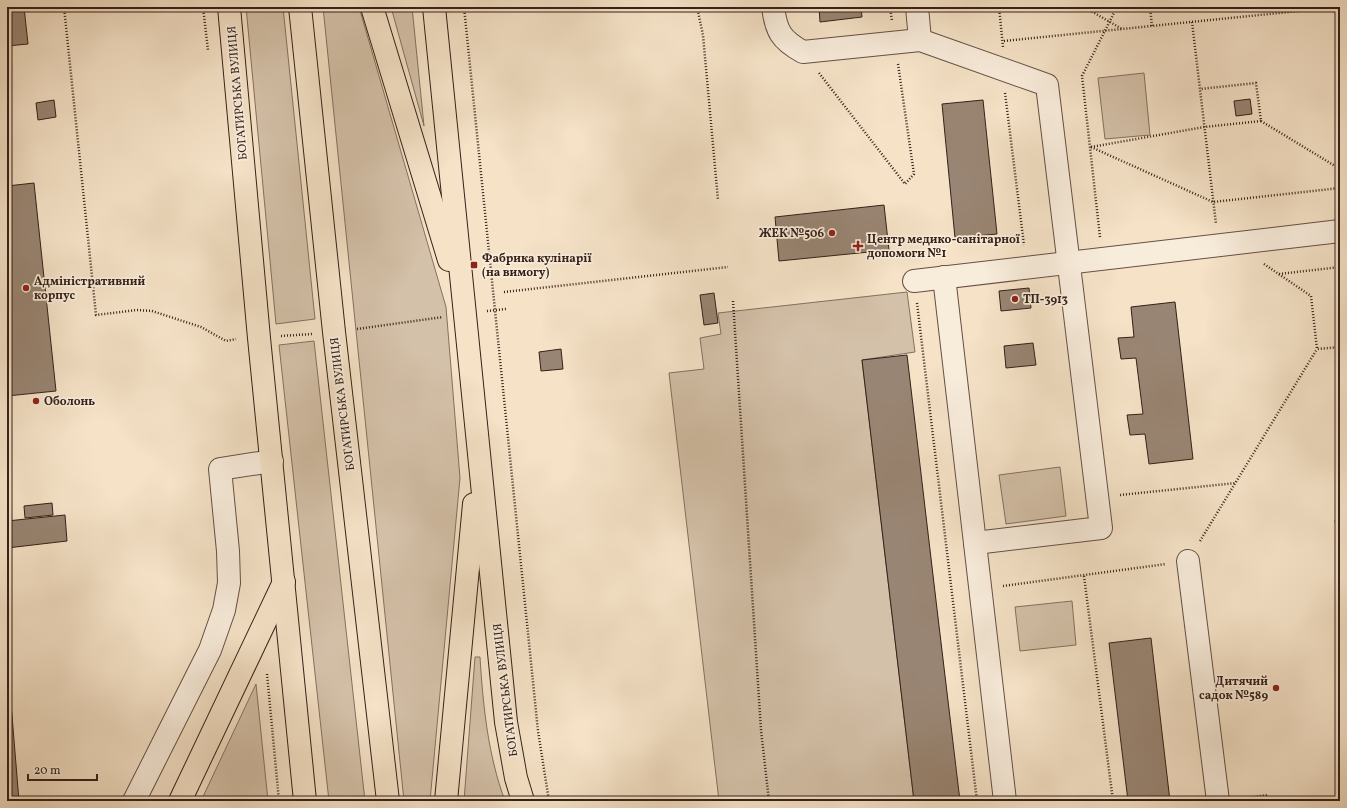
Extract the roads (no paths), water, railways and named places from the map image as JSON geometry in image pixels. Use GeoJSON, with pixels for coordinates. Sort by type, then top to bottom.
{"type":"FeatureCollection","features":[{"type":"Feature","properties":{"kind":"main road","name":"БОГАТИРСЬКА ВУЛИЦЯ"},"geometry":{"type":"LineString","coordinates":[[229,7],[259,338],[305,801]]}},
{"type":"Feature","properties":{"kind":"main road","name":"БОГАТИРСЬКА ВУЛИЦЯ"},"geometry":{"type":"LineString","coordinates":[[300,7],[334,332],[388,801]]}},
{"type":"Feature","properties":{"kind":"main road"},"geometry":{"type":"LineString","coordinates":[[372,7],[465,313]]}},
{"type":"Feature","properties":{"kind":"main road","name":"БОГАТИРСЬКА ВУЛИЦЯ"},"geometry":{"type":"LineString","coordinates":[[434,7],[506,722],[516,778],[523,801]]}},
{"type":"Feature","properties":{"kind":"main road","name":"БОГАТИРСЬКА ВУЛИЦЯ"},"geometry":{"type":"LineString","coordinates":[[446,801],[479,458]]}},
{"type":"Feature","properties":{"kind":"main road"},"geometry":{"type":"LineString","coordinates":[[180,801],[284,582]]}},
{"type":"Feature","properties":{"kind":"lane"},"geometry":{"type":"LineString","coordinates":[[773,7],[775,23],[781,36],[791,46],[803,52],[920,40],[1047,85],[1101,528],[975,543]]}},
{"type":"Feature","properties":{"kind":"lane"},"geometry":{"type":"LineString","coordinates":[[917,7],[920,40]]}},
{"type":"Feature","properties":{"kind":"lane"},"geometry":{"type":"LineString","coordinates":[[914,281],[1340,231]]}},
{"type":"Feature","properties":{"kind":"lane"},"geometry":{"type":"LineString","coordinates":[[944,277],[1005,801]]}},
{"type":"Feature","properties":{"kind":"lane"},"geometry":{"type":"LineString","coordinates":[[134,801],[210,650],[224,610],[229,575],[220,469],[272,461]]}},
{"type":"Feature","properties":{"kind":"lane"},"geometry":{"type":"LineString","coordinates":[[1188,561],[1225,800]]}},
{"type":"Feature","properties":{"kind":"place","name":"ЖЕК №506"},"geometry":{"type":"Point","coordinates":[832,233]}},
{"type":"Feature","properties":{"kind":"place","name":"Центр медико-санітарної допомоги №1"},"geometry":{"type":"Point","coordinates":[858,246]}},
{"type":"Feature","properties":{"kind":"place","name":"Фабрика кулінарії (на вимогу)"},"geometry":{"type":"Point","coordinates":[474,265]}},
{"type":"Feature","properties":{"kind":"place","name":"Адміністративний корпус"},"geometry":{"type":"Point","coordinates":[26,288]}},
{"type":"Feature","properties":{"kind":"place","name":"ТП-3913"},"geometry":{"type":"Point","coordinates":[1015,299]}},
{"type":"Feature","properties":{"kind":"place","name":"Оболонь"},"geometry":{"type":"Point","coordinates":[36,401]}},
{"type":"Feature","properties":{"kind":"place","name":"Дитячий садок №589"},"geometry":{"type":"Point","coordinates":[1276,688]}}]}
